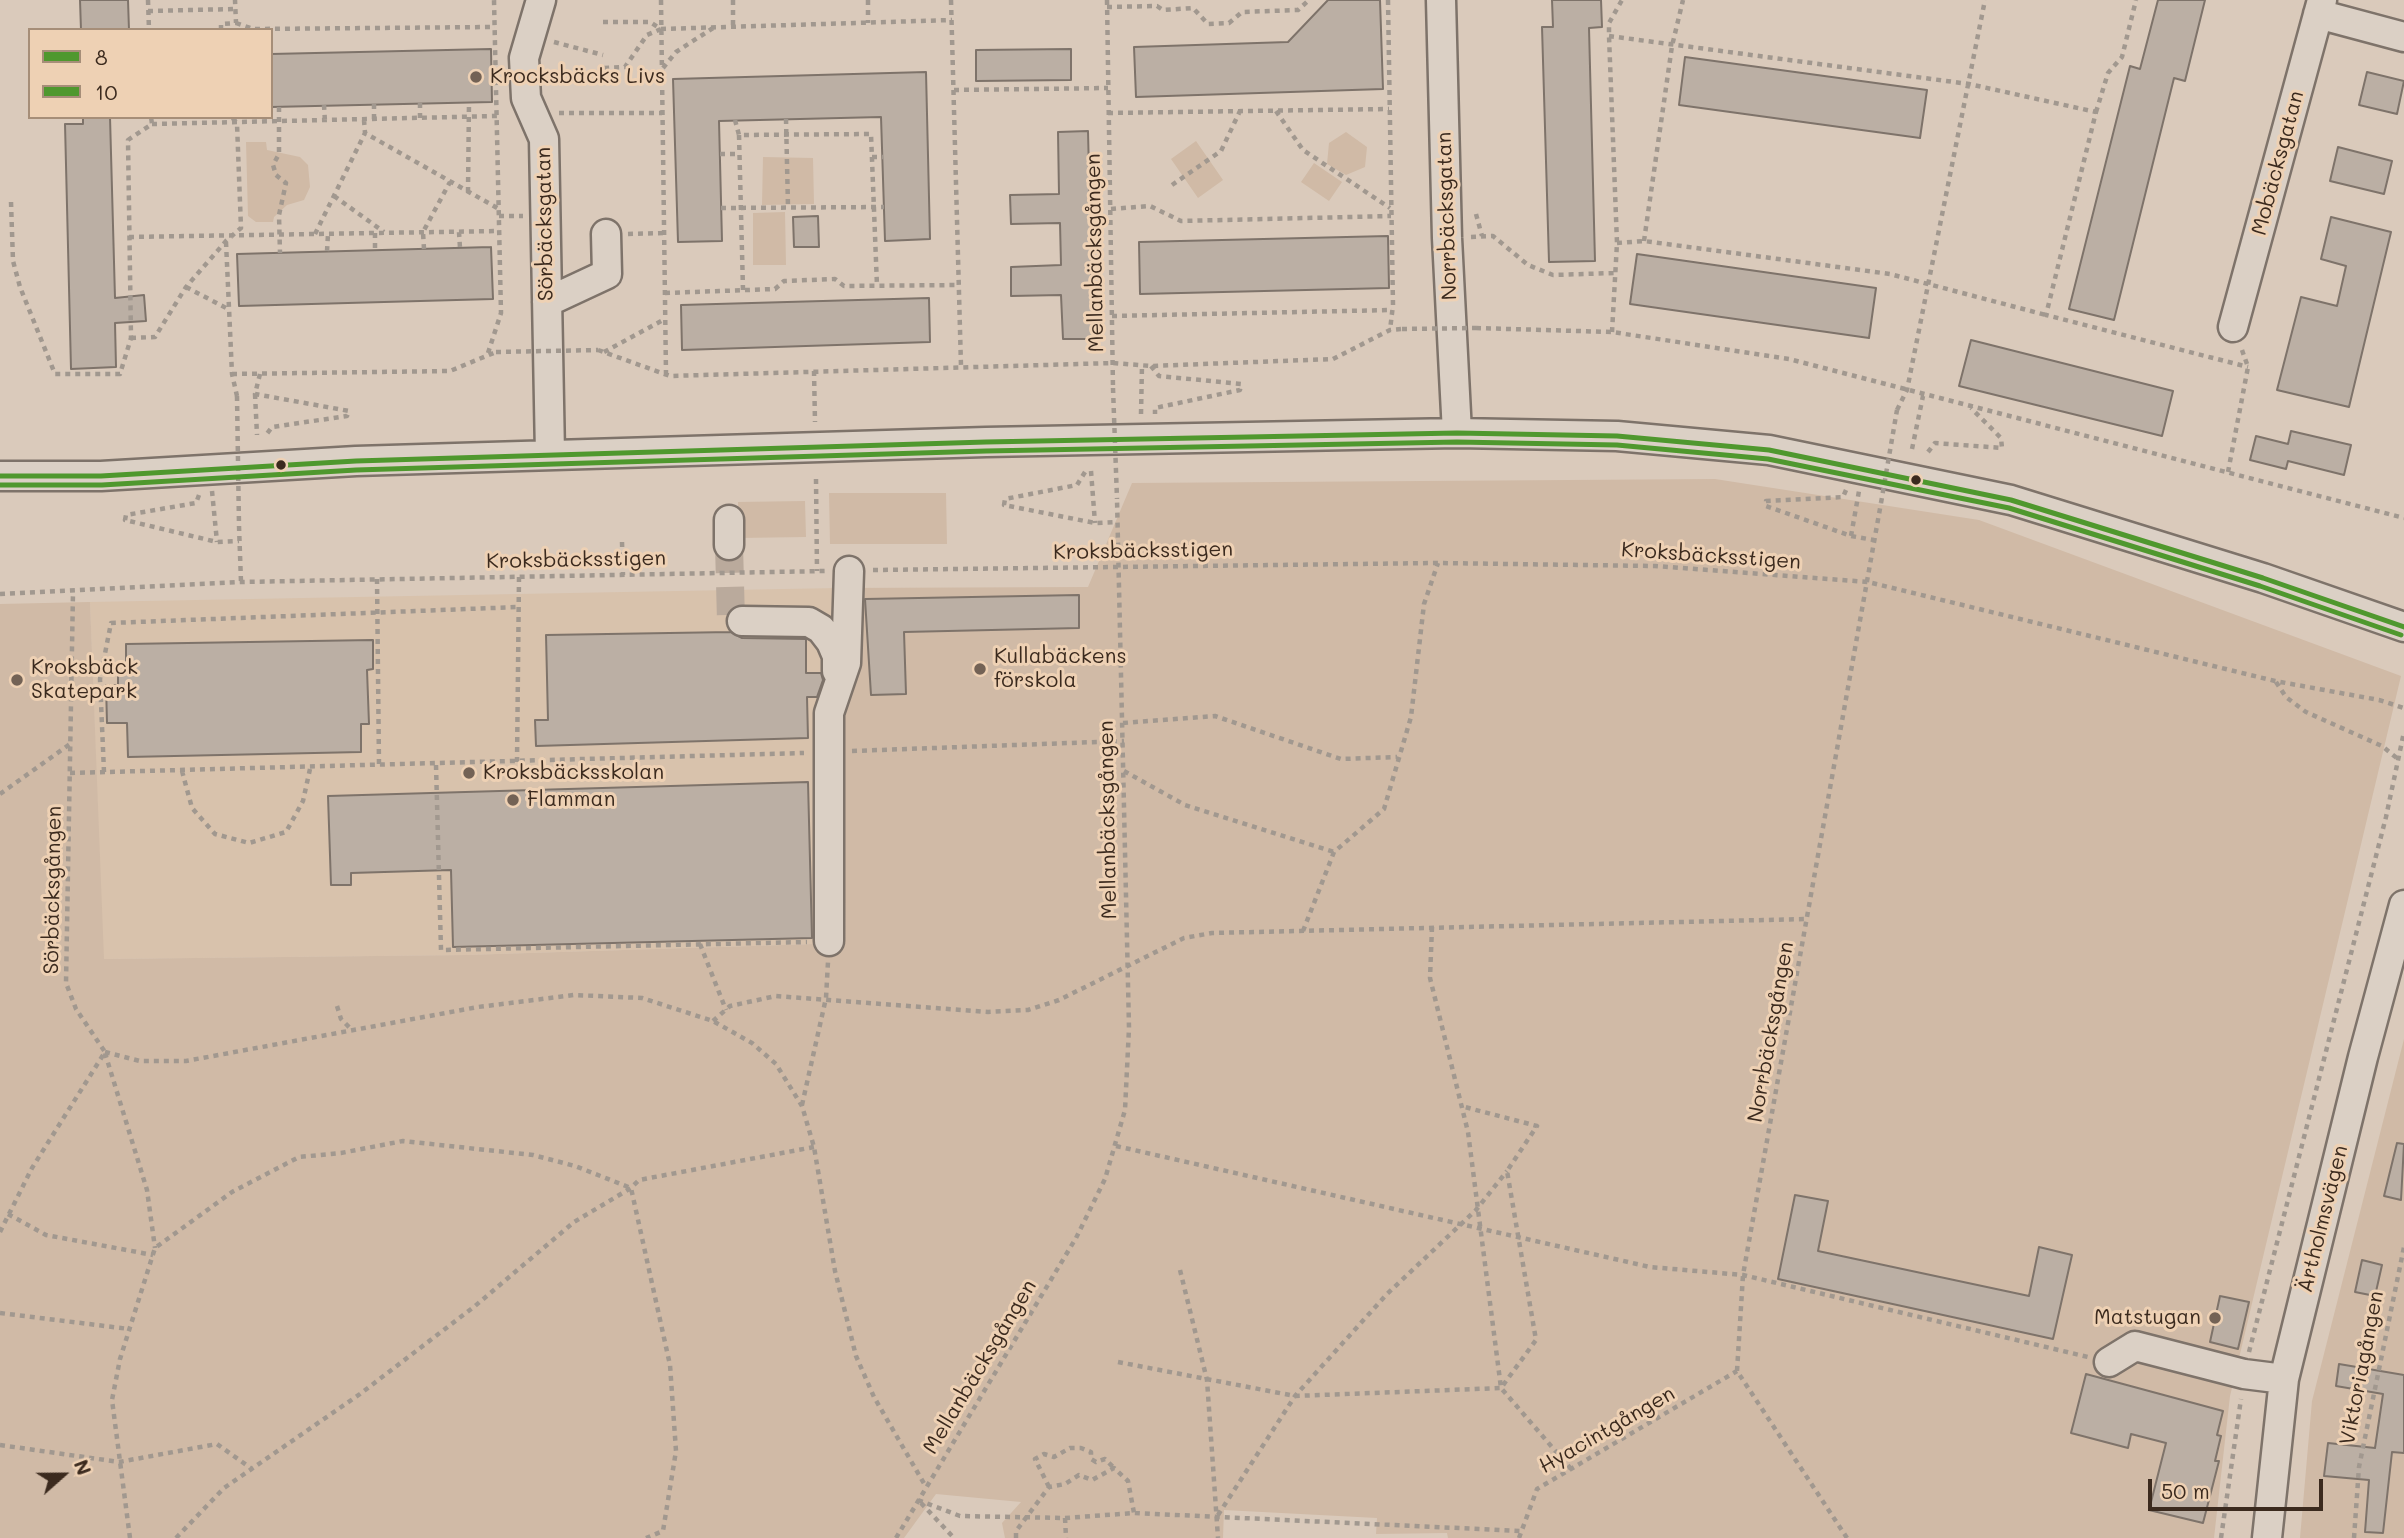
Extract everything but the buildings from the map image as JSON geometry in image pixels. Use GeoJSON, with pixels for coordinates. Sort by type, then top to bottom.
{"type":"FeatureCollection","features":[{"type":"Feature","properties":{"kind":"street","name":"Sörbäcksgatan"},"geometry":{"type":"LineString","coordinates":[[541,0],[524,58],[526,98],[544,139],[550,455]]}},
{"type":"Feature","properties":{"kind":"street","name":"Norrbäcksgatan"},"geometry":{"type":"LineString","coordinates":[[1441,0],[1447,238],[1457,433]]}},
{"type":"Feature","properties":{"kind":"street"},"geometry":{"type":"LineString","coordinates":[[2320,7],[2404,37]]}},
{"type":"Feature","properties":{"kind":"street","name":"Mobäcksgatan"},"geometry":{"type":"LineString","coordinates":[[2233,327],[2320,7]]}},
{"type":"Feature","properties":{"kind":"street"},"geometry":{"type":"LineString","coordinates":[[547,302],[607,274],[620,234]]}},
{"type":"Feature","properties":{"kind":"street"},"geometry":{"type":"LineString","coordinates":[[0,476],[101,476],[356,461],[550,455],[1457,433],[1654,439],[1769,450],[1828,460],[2011,500],[2263,578],[2404,627]]}},
{"type":"Feature","properties":{"kind":"street"},"geometry":{"type":"LineString","coordinates":[[829,941],[829,713],[846,663],[849,570]]}},
{"type":"Feature","properties":{"kind":"street"},"geometry":{"type":"LineString","coordinates":[[742,621],[809,622],[821,629],[837,656],[838,688]]}},
{"type":"Feature","properties":{"kind":"street","name":"Ärtholmsvägen"},"geometry":{"type":"LineString","coordinates":[[2267,1538],[2284,1379],[2363,1057],[2404,905]]}},
{"type":"Feature","properties":{"kind":"street"},"geometry":{"type":"LineString","coordinates":[[2109,1362],[2135,1346],[2244,1374],[2284,1379]]}},
{"type":"Feature","properties":{"kind":"path"},"geometry":{"type":"LineString","coordinates":[[148,0],[149,28]]}},
{"type":"Feature","properties":{"kind":"path"},"geometry":{"type":"LineString","coordinates":[[235,0],[236,23]]}},
{"type":"Feature","properties":{"kind":"path"},"geometry":{"type":"LineString","coordinates":[[488,353],[500,313],[494,0]]}},
{"type":"Feature","properties":{"kind":"path"},"geometry":{"type":"LineString","coordinates":[[661,0],[666,374]]}},
{"type":"Feature","properties":{"kind":"path"},"geometry":{"type":"LineString","coordinates":[[733,0],[733,27]]}},
{"type":"Feature","properties":{"kind":"path"},"geometry":{"type":"LineString","coordinates":[[868,0],[868,23]]}},
{"type":"Feature","properties":{"kind":"path"},"geometry":{"type":"LineString","coordinates":[[951,0],[961,367]]}},
{"type":"Feature","properties":{"kind":"path"},"geometry":{"type":"LineString","coordinates":[[1107,3],[1193,8],[1208,24],[1229,23],[1242,12],[1298,10],[1308,0]]}},
{"type":"Feature","properties":{"kind":"path"},"geometry":{"type":"LineString","coordinates":[[1388,0],[1392,310],[1390,330]]}},
{"type":"Feature","properties":{"kind":"path"},"geometry":{"type":"LineString","coordinates":[[1612,332],[1617,243],[1609,23],[1622,0]]}},
{"type":"Feature","properties":{"kind":"path"},"geometry":{"type":"LineString","coordinates":[[1644,241],[1672,46],[1683,0]]}},
{"type":"Feature","properties":{"kind":"path","name":"Norrbäcksgången"},"geometry":{"type":"LineString","coordinates":[[1737,1371],[1743,1275],[1897,410],[1907,390],[1985,0]]}},
{"type":"Feature","properties":{"kind":"path"},"geometry":{"type":"LineString","coordinates":[[2046,315],[2096,112],[2108,73],[2122,57],[2136,0]]}},
{"type":"Feature","properties":{"kind":"path","name":"Mellanbäcksgången"},"geometry":{"type":"LineString","coordinates":[[895,1538],[1076,1238],[1105,1179],[1116,1146],[1129,1075],[1107,3]]}},
{"type":"Feature","properties":{"kind":"path"},"geometry":{"type":"LineString","coordinates":[[148,11],[235,9]]}},
{"type":"Feature","properties":{"kind":"path"},"geometry":{"type":"LineString","coordinates":[[603,68],[625,67],[647,35],[661,29],[952,20]]}},
{"type":"Feature","properties":{"kind":"path"},"geometry":{"type":"LineString","coordinates":[[603,22],[650,22],[661,29]]}},
{"type":"Feature","properties":{"kind":"path"},"geometry":{"type":"LineString","coordinates":[[221,28],[221,24],[236,23],[250,28]]}},
{"type":"Feature","properties":{"kind":"path"},"geometry":{"type":"LineString","coordinates":[[273,29],[495,27]]}},
{"type":"Feature","properties":{"kind":"path"},"geometry":{"type":"LineString","coordinates":[[662,68],[676,52],[714,28]]}},
{"type":"Feature","properties":{"kind":"path"},"geometry":{"type":"LineString","coordinates":[[1609,36],[1969,84],[2096,112]]}},
{"type":"Feature","properties":{"kind":"path"},"geometry":{"type":"LineString","coordinates":[[553,41],[603,55]]}},
{"type":"Feature","properties":{"kind":"path"},"geometry":{"type":"LineString","coordinates":[[954,90],[1108,88]]}},
{"type":"Feature","properties":{"kind":"path"},"geometry":{"type":"LineString","coordinates":[[468,102],[468,192]]}},
{"type":"Feature","properties":{"kind":"path"},"geometry":{"type":"LineString","coordinates":[[420,103],[420,118]]}},
{"type":"Feature","properties":{"kind":"path"},"geometry":{"type":"LineString","coordinates":[[374,104],[374,120]]}},
{"type":"Feature","properties":{"kind":"path"},"geometry":{"type":"LineString","coordinates":[[324,105],[325,122]]}},
{"type":"Feature","properties":{"kind":"path"},"geometry":{"type":"LineString","coordinates":[[279,107],[279,154],[273,164],[276,175],[286,183],[279,215],[280,253]]}},
{"type":"Feature","properties":{"kind":"path"},"geometry":{"type":"LineString","coordinates":[[1108,113],[1389,109]]}},
{"type":"Feature","properties":{"kind":"path"},"geometry":{"type":"LineString","coordinates":[[1172,186],[1221,151],[1240,111]]}},
{"type":"Feature","properties":{"kind":"path"},"geometry":{"type":"LineString","coordinates":[[1276,111],[1303,150],[1391,209]]}},
{"type":"Feature","properties":{"kind":"path"},"geometry":{"type":"LineString","coordinates":[[559,113],[662,113]]}},
{"type":"Feature","properties":{"kind":"path"},"geometry":{"type":"LineString","coordinates":[[11,202],[13,261],[20,287],[55,374],[120,374],[131,338],[128,140],[151,120],[237,124],[498,116]]}},
{"type":"Feature","properties":{"kind":"path"},"geometry":{"type":"LineString","coordinates":[[131,338],[155,337],[186,287],[226,241],[241,228],[237,124],[233,119]]}},
{"type":"Feature","properties":{"kind":"path"},"geometry":{"type":"LineString","coordinates":[[786,119],[788,207]]}},
{"type":"Feature","properties":{"kind":"path"},"geometry":{"type":"LineString","coordinates":[[315,234],[365,133],[364,120]]}},
{"type":"Feature","properties":{"kind":"path"},"geometry":{"type":"LineString","coordinates":[[735,120],[740,135],[743,290]]}},
{"type":"Feature","properties":{"kind":"path"},"geometry":{"type":"LineString","coordinates":[[365,133],[499,209]]}},
{"type":"Feature","properties":{"kind":"path"},"geometry":{"type":"LineString","coordinates":[[740,135],[872,134],[877,286]]}},
{"type":"Feature","properties":{"kind":"path"},"geometry":{"type":"LineString","coordinates":[[720,154],[740,154]]}},
{"type":"Feature","properties":{"kind":"path"},"geometry":{"type":"LineString","coordinates":[[872,157],[883,157]]}},
{"type":"Feature","properties":{"kind":"path"},"geometry":{"type":"LineString","coordinates":[[424,249],[423,232],[450,182]]}},
{"type":"Feature","properties":{"kind":"path"},"geometry":{"type":"LineString","coordinates":[[334,196],[385,233]]}},
{"type":"Feature","properties":{"kind":"path"},"geometry":{"type":"LineString","coordinates":[[721,208],[884,206]]}},
{"type":"Feature","properties":{"kind":"path"},"geometry":{"type":"LineString","coordinates":[[1111,209],[1150,206],[1181,221],[1391,216]]}},
{"type":"Feature","properties":{"kind":"path"},"geometry":{"type":"LineString","coordinates":[[1476,214],[1482,236]]}},
{"type":"Feature","properties":{"kind":"path"},"geometry":{"type":"LineString","coordinates":[[499,216],[529,215]]}},
{"type":"Feature","properties":{"kind":"path"},"geometry":{"type":"LineString","coordinates":[[129,237],[499,231]]}},
{"type":"Feature","properties":{"kind":"path"},"geometry":{"type":"LineString","coordinates":[[459,232],[460,248]]}},
{"type":"Feature","properties":{"kind":"path"},"geometry":{"type":"LineString","coordinates":[[374,233],[375,250]]}},
{"type":"Feature","properties":{"kind":"path"},"geometry":{"type":"LineString","coordinates":[[620,234],[664,233]]}},
{"type":"Feature","properties":{"kind":"path"},"geometry":{"type":"LineString","coordinates":[[327,251],[328,234]]}},
{"type":"Feature","properties":{"kind":"path"},"geometry":{"type":"LineString","coordinates":[[1447,238],[1493,236],[1528,265],[1553,275],[1615,273]]}},
{"type":"Feature","properties":{"kind":"path"},"geometry":{"type":"LineString","coordinates":[[226,241],[232,374],[237,396],[241,582]]}},
{"type":"Feature","properties":{"kind":"path"},"geometry":{"type":"LineString","coordinates":[[1617,243],[1644,241],[1889,274],[2248,367]]}},
{"type":"Feature","properties":{"kind":"path"},"geometry":{"type":"LineString","coordinates":[[664,293],[775,289],[784,281],[822,279],[835,279],[844,286],[959,285]]}},
{"type":"Feature","properties":{"kind":"path"},"geometry":{"type":"LineString","coordinates":[[186,287],[229,309]]}},
{"type":"Feature","properties":{"kind":"path"},"geometry":{"type":"LineString","coordinates":[[1112,316],[1392,310]]}},
{"type":"Feature","properties":{"kind":"path"},"geometry":{"type":"LineString","coordinates":[[601,351],[665,319]]}},
{"type":"Feature","properties":{"kind":"path"},"geometry":{"type":"LineString","coordinates":[[2228,472],[2248,367],[2233,327]]}},
{"type":"Feature","properties":{"kind":"path"},"geometry":{"type":"LineString","coordinates":[[232,374],[450,370],[488,353],[601,351],[666,374],[1113,363],[1152,366],[1334,359],[1390,330],[1402,329],[1612,332],[1788,359],[2404,518]]}},
{"type":"Feature","properties":{"kind":"path"},"geometry":{"type":"LineString","coordinates":[[1141,426],[1142,365]]}},
{"type":"Feature","properties":{"kind":"path"},"geometry":{"type":"LineString","coordinates":[[1152,366],[1158,376],[1241,384],[1240,390],[1155,408],[1153,426]]}},
{"type":"Feature","properties":{"kind":"path"},"geometry":{"type":"LineString","coordinates":[[814,371],[816,422]]}},
{"type":"Feature","properties":{"kind":"path"},"geometry":{"type":"LineString","coordinates":[[257,435],[255,394],[260,374]]}},
{"type":"Feature","properties":{"kind":"path"},"geometry":{"type":"LineString","coordinates":[[255,394],[349,411],[347,416],[272,427],[266,435]]}},
{"type":"Feature","properties":{"kind":"path"},"geometry":{"type":"LineString","coordinates":[[1912,449],[1923,396]]}},
{"type":"Feature","properties":{"kind":"path"},"geometry":{"type":"LineString","coordinates":[[1928,452],[1935,443],[2002,448],[2001,438],[1970,407]]}},
{"type":"Feature","properties":{"kind":"path"},"geometry":{"type":"LineString","coordinates":[[1095,523],[1088,471],[1077,485],[1005,499],[1004,505],[1095,523],[1117,522]]}},
{"type":"Feature","properties":{"kind":"path"},"geometry":{"type":"LineString","coordinates":[[816,480],[817,571]]}},
{"type":"Feature","properties":{"kind":"path"},"geometry":{"type":"LineString","coordinates":[[1848,486],[1843,497],[1766,501],[1766,506],[1851,536],[1874,540]]}},
{"type":"Feature","properties":{"kind":"path"},"geometry":{"type":"LineString","coordinates":[[1851,536],[1860,486]]}},
{"type":"Feature","properties":{"kind":"path"},"geometry":{"type":"LineString","coordinates":[[200,491],[196,503],[126,515],[125,520],[217,542],[239,541]]}},
{"type":"Feature","properties":{"kind":"path"},"geometry":{"type":"LineString","coordinates":[[212,491],[217,542]]}},
{"type":"Feature","properties":{"kind":"path"},"geometry":{"type":"LineString","coordinates":[[622,542],[623,575]]}},
{"type":"Feature","properties":{"kind":"path"},"geometry":{"type":"LineString","coordinates":[[1303,931],[1334,852],[1384,809],[1397,757],[1411,718],[1424,604],[1438,563]]}},
{"type":"Feature","properties":{"kind":"path","name":"Kroksbäcksstigen"},"geometry":{"type":"LineString","coordinates":[[0,594],[241,582],[849,570],[1438,563],[1656,566],[1868,582],[2275,681],[2404,708]]}},
{"type":"Feature","properties":{"kind":"path"},"geometry":{"type":"LineString","coordinates":[[517,762],[519,577]]}},
{"type":"Feature","properties":{"kind":"path"},"geometry":{"type":"LineString","coordinates":[[377,579],[379,766]]}},
{"type":"Feature","properties":{"kind":"path","name":"Sörbäcksgången"},"geometry":{"type":"LineString","coordinates":[[73,592],[66,983],[76,1009],[105,1052],[147,1190],[155,1248]]}},
{"type":"Feature","properties":{"kind":"path"},"geometry":{"type":"LineString","coordinates":[[104,772],[100,679],[111,623],[518,607]]}},
{"type":"Feature","properties":{"kind":"path"},"geometry":{"type":"LineString","coordinates":[[2275,681],[2286,697],[2306,712],[2382,746],[2398,760]]}},
{"type":"Feature","properties":{"kind":"path"},"geometry":{"type":"LineString","coordinates":[[1123,723],[1215,716],[1341,759],[1397,757]]}},
{"type":"Feature","properties":{"kind":"path"},"geometry":{"type":"LineString","coordinates":[[2221,1538],[2244,1374],[2404,732]]}},
{"type":"Feature","properties":{"kind":"path"},"geometry":{"type":"LineString","coordinates":[[70,773],[310,769],[1124,741]]}},
{"type":"Feature","properties":{"kind":"path"},"geometry":{"type":"LineString","coordinates":[[0,794],[71,743]]}},
{"type":"Feature","properties":{"kind":"path"},"geometry":{"type":"LineString","coordinates":[[2398,760],[2404,756]]}},
{"type":"Feature","properties":{"kind":"path"},"geometry":{"type":"LineString","coordinates":[[436,765],[441,950],[829,941],[826,999],[802,1106]]}},
{"type":"Feature","properties":{"kind":"path"},"geometry":{"type":"LineString","coordinates":[[182,771],[192,808],[215,834],[249,842],[286,832],[303,801],[310,769]]}},
{"type":"Feature","properties":{"kind":"path"},"geometry":{"type":"LineString","coordinates":[[1123,770],[1185,805],[1334,852]]}},
{"type":"Feature","properties":{"kind":"path"},"geometry":{"type":"LineString","coordinates":[[713,1021],[726,1010],[776,996],[988,1012],[1028,1010],[1059,1000],[1184,938],[1212,933],[1807,919]]}},
{"type":"Feature","properties":{"kind":"path"},"geometry":{"type":"LineString","coordinates":[[1432,927],[1430,978],[1468,1132],[1501,1388],[1571,1469]]}},
{"type":"Feature","properties":{"kind":"path"},"geometry":{"type":"LineString","coordinates":[[700,944],[726,1010]]}},
{"type":"Feature","properties":{"kind":"path"},"geometry":{"type":"LineString","coordinates":[[0,1232],[32,1168],[105,1052],[140,1061],[186,1061],[478,1007],[574,995],[642,998],[713,1021],[752,1043],[776,1064],[802,1106],[814,1147],[835,1271],[856,1356],[874,1397],[926,1487]]}},
{"type":"Feature","properties":{"kind":"path"},"geometry":{"type":"LineString","coordinates":[[337,1006],[341,1019],[352,1030]]}},
{"type":"Feature","properties":{"kind":"path"},"geometry":{"type":"LineString","coordinates":[[1217,1516],[1295,1395],[1387,1294],[1476,1210],[1507,1171],[1537,1126],[1461,1106]]}},
{"type":"Feature","properties":{"kind":"path"},"geometry":{"type":"LineString","coordinates":[[130,1538],[112,1400],[120,1359],[155,1248],[232,1192],[299,1157],[341,1153],[403,1140],[533,1155],[575,1166],[631,1188]]}},
{"type":"Feature","properties":{"kind":"path"},"geometry":{"type":"LineString","coordinates":[[1116,1146],[1650,1267],[1743,1275],[2109,1362]]}},
{"type":"Feature","properties":{"kind":"path"},"geometry":{"type":"LineString","coordinates":[[176,1538],[224,1488],[360,1394],[475,1306],[574,1222],[631,1188],[639,1180],[814,1147]]}},
{"type":"Feature","properties":{"kind":"path"},"geometry":{"type":"LineString","coordinates":[[1501,1388],[1536,1340],[1507,1171]]}},
{"type":"Feature","properties":{"kind":"path"},"geometry":{"type":"LineString","coordinates":[[631,1188],[670,1365],[676,1451],[663,1531],[646,1538]]}},
{"type":"Feature","properties":{"kind":"path"},"geometry":{"type":"LineString","coordinates":[[8,1214],[46,1235],[153,1255]]}},
{"type":"Feature","properties":{"kind":"path","name":"Viktoriagången"},"geometry":{"type":"LineString","coordinates":[[2354,1538],[2359,1467],[2404,1247]]}},
{"type":"Feature","properties":{"kind":"path"},"geometry":{"type":"LineString","coordinates":[[1180,1270],[1207,1380],[1218,1538]]}},
{"type":"Feature","properties":{"kind":"path"},"geometry":{"type":"LineString","coordinates":[[0,1313],[129,1329]]}},
{"type":"Feature","properties":{"kind":"path"},"geometry":{"type":"LineString","coordinates":[[1118,1362],[1295,1395],[1501,1388]]}},
{"type":"Feature","properties":{"kind":"path"},"geometry":{"type":"LineString","coordinates":[[1737,1371],[1847,1538]]}},
{"type":"Feature","properties":{"kind":"path","name":"Hyacintgången"},"geometry":{"type":"LineString","coordinates":[[1520,1538],[1537,1489],[1737,1371]]}},
{"type":"Feature","properties":{"kind":"path"},"geometry":{"type":"LineString","coordinates":[[0,1445],[119,1462],[216,1444],[252,1469]]}},
{"type":"Feature","properties":{"kind":"path"},"geometry":{"type":"LineString","coordinates":[[1049,1487],[1035,1459],[1044,1454],[1054,1457],[1070,1448],[1082,1448],[1091,1452],[1091,1459],[1096,1462],[1105,1459],[1128,1481],[1134,1513]]}},
{"type":"Feature","properties":{"kind":"path"},"geometry":{"type":"LineString","coordinates":[[1016,1538],[1016,1531],[1049,1487],[1065,1484],[1079,1475],[1092,1480],[1114,1468]]}},
{"type":"Feature","properties":{"kind":"path"},"geometry":{"type":"LineString","coordinates":[[918,1500],[960,1516],[1065,1518],[1134,1513],[1522,1531]]}},
{"type":"Feature","properties":{"kind":"path"},"geometry":{"type":"LineString","coordinates":[[918,1500],[954,1538]]}},
{"type":"Feature","properties":{"kind":"path"},"geometry":{"type":"LineString","coordinates":[[1065,1518],[1066,1538]]}},
{"type":"Feature","properties":{"kind":"shaded area"},"geometry":{"type":"Polygon","coordinates":[[[1346,132],[1367,147],[1365,167],[1346,175],[1327,164],[1329,143],[1346,132]]]}},
{"type":"Feature","properties":{"kind":"shaded area"},"geometry":{"type":"Polygon","coordinates":[[[1196,141],[1223,180],[1198,198],[1171,159],[1196,141]]]}},
{"type":"Feature","properties":{"kind":"shaded area"},"geometry":{"type":"Polygon","coordinates":[[[246,142],[266,142],[267,150],[300,157],[308,165],[310,187],[304,200],[287,205],[274,217],[273,222],[256,222],[248,216],[246,142]]]}},
{"type":"Feature","properties":{"kind":"shaded area"},"geometry":{"type":"Polygon","coordinates":[[[763,157],[813,158],[814,204],[762,205],[763,157]]]}},
{"type":"Feature","properties":{"kind":"shaded area"},"geometry":{"type":"Polygon","coordinates":[[[1314,163],[1342,182],[1329,201],[1301,182],[1314,163]]]}},
{"type":"Feature","properties":{"kind":"shaded area"},"geometry":{"type":"Polygon","coordinates":[[[785,212],[786,265],[753,265],[753,213],[785,212]]]}},
{"type":"Feature","properties":{"kind":"shaded area"},"geometry":{"type":"Polygon","coordinates":[[[1715,479],[1979,520],[2401,676],[2230,1396],[2214,1538],[1448,1538],[1447,1533],[1376,1534],[1377,1518],[1224,1510],[1223,1538],[1005,1538],[1002,1523],[1021,1502],[936,1494],[904,1538],[0,1538],[0,604],[90,602],[104,959],[466,955],[846,943],[838,588],[1088,587],[1132,483],[1715,479]]]}},
{"type":"Feature","properties":{"kind":"shaded area"},"geometry":{"type":"Polygon","coordinates":[[[829,493],[946,493],[947,544],[830,544],[829,493]]]}},
{"type":"Feature","properties":{"kind":"shaded area"},"geometry":{"type":"Polygon","coordinates":[[[805,501],[806,537],[739,538],[738,502],[805,501]]]}},
{"type":"Feature","properties":{"kind":"shaded area","name":"Kroksbäcksskolan"},"geometry":{"type":"Polygon","coordinates":[[[838,588],[846,943],[466,955],[103,959],[90,602],[838,588]]]}},
{"type":"Feature","properties":{"kind":"shaded area"},"geometry":{"type":"Polygon","coordinates":[[[2404,1039],[2404,1538],[2300,1538],[2312,1401],[2404,1039]]]}},
{"type":"Feature","properties":{"kind":"tunnel"},"geometry":{"type":"LineString","coordinates":[[729,545],[731,621],[742,621]]}},
{"type":"Feature","properties":{"kind":"transit line","name":"8"},"geometry":{"type":"LineString","coordinates":[[0,476],[101,476],[356,461],[986,442],[1457,433],[1617,436],[1769,450],[2011,500],[2263,578],[2404,627]]}},
{"type":"Feature","properties":{"kind":"transit line","name":"10"},"geometry":{"type":"LineString","coordinates":[[0,485],[102,485],[356,470],[986,451],[1457,442],[1617,445],[1768,459],[2009,508],[2260,586],[2401,635]]}},
{"type":"Feature","properties":{"kind":"place","name":"Krocksbäcks Livs"},"geometry":{"type":"Point","coordinates":[476,77]}},
{"type":"Feature","properties":{"kind":"place","name":"Kullabäckens förskola"},"geometry":{"type":"Point","coordinates":[980,669]}},
{"type":"Feature","properties":{"kind":"place","name":"Kroksbäck Skatepark"},"geometry":{"type":"Point","coordinates":[17,680]}},
{"type":"Feature","properties":{"kind":"place","name":"Kroksbäcksskolan"},"geometry":{"type":"Point","coordinates":[469,773]}},
{"type":"Feature","properties":{"kind":"place","name":"Flamman"},"geometry":{"type":"Point","coordinates":[513,800]}},
{"type":"Feature","properties":{"kind":"place","name":"Matstugan"},"geometry":{"type":"Point","coordinates":[2215,1318]}}]}
